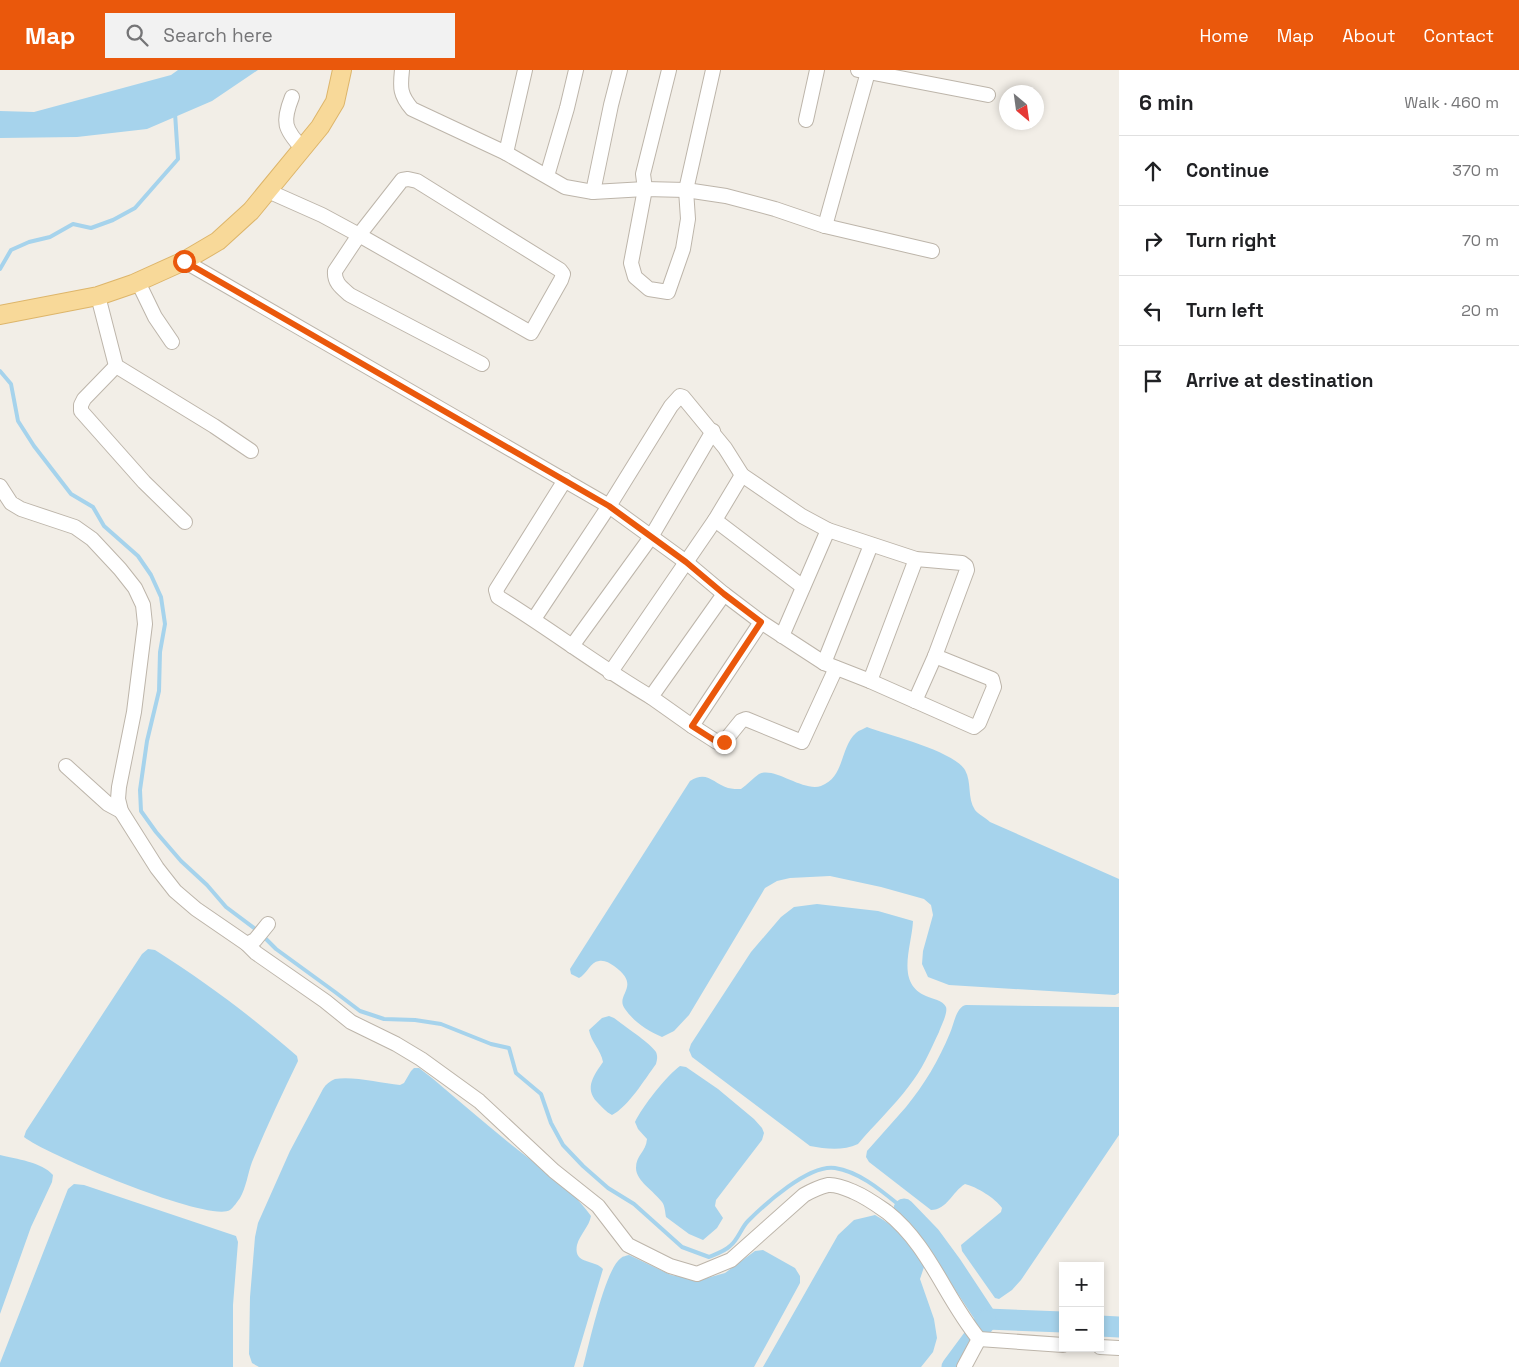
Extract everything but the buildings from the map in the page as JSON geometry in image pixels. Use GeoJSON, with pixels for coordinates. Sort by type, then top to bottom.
{"type":"FeatureCollection","features":[{"type":"Feature","properties":{"kind":"main road"},"geometry":{"type":"LineString","coordinates":[[0,316],[98,296],[138,282],[184,261],[218,241],[251,211],[320,127],[335,102],[342,70]]}},
{"type":"Feature","properties":{"kind":"street"},"geometry":{"type":"LineString","coordinates":[[402,70],[400,87],[404,98],[412,109],[506,153],[565,187],[593,192],[645,189],[686,190],[726,196],[775,209],[825,226],[932,251]]}},
{"type":"Feature","properties":{"kind":"street"},"geometry":{"type":"LineString","coordinates":[[506,153],[524,70]]}},
{"type":"Feature","properties":{"kind":"street"},"geometry":{"type":"LineString","coordinates":[[547,176],[565,116],[576,70]]}},
{"type":"Feature","properties":{"kind":"street"},"geometry":{"type":"LineString","coordinates":[[593,192],[610,105],[620,70]]}},
{"type":"Feature","properties":{"kind":"street"},"geometry":{"type":"LineString","coordinates":[[669,70],[643,174],[645,189],[632,263],[635,277],[649,289],[668,292],[683,249],[688,219],[686,190],[713,70]]}},
{"type":"Feature","properties":{"kind":"street"},"geometry":{"type":"LineString","coordinates":[[806,120],[817,70]]}},
{"type":"Feature","properties":{"kind":"street"},"geometry":{"type":"LineString","coordinates":[[825,226],[863,71],[988,95]]}},
{"type":"Feature","properties":{"kind":"street"},"geometry":{"type":"LineString","coordinates":[[292,97],[287,110],[286,126],[290,135],[303,149]]}},
{"type":"Feature","properties":{"kind":"street"},"geometry":{"type":"LineString","coordinates":[[268,190],[360,235],[531,333],[563,274],[560,270],[417,181],[408,178],[402,180],[360,235],[335,271],[334,278],[350,295],[482,364]]}},
{"type":"Feature","properties":{"kind":"street"},"geometry":{"type":"LineString","coordinates":[[184,261],[609,506],[686,562],[761,622],[830,665],[974,727],[979,723],[994,687],[994,682],[992,679],[934,656]]}},
{"type":"Feature","properties":{"kind":"street"},"geometry":{"type":"LineString","coordinates":[[138,282],[155,317],[172,342]]}},
{"type":"Feature","properties":{"kind":"street"},"geometry":{"type":"LineString","coordinates":[[98,296],[116,366],[251,451]]}},
{"type":"Feature","properties":{"kind":"street"},"geometry":{"type":"LineString","coordinates":[[116,366],[84,399],[81,411],[144,482],[185,522]]}},
{"type":"Feature","properties":{"kind":"street"},"geometry":{"type":"LineString","coordinates":[[534,619],[609,506],[671,406],[680,396],[713,431],[742,475],[802,516],[828,530],[916,559],[962,562],[966,566],[967,570],[915,701]]}},
{"type":"Feature","properties":{"kind":"street"},"geometry":{"type":"LineString","coordinates":[[572,646],[651,537],[713,431]]}},
{"type":"Feature","properties":{"kind":"street"},"geometry":{"type":"LineString","coordinates":[[610,673],[715,520],[742,475]]}},
{"type":"Feature","properties":{"kind":"street"},"geometry":{"type":"LineString","coordinates":[[565,480],[496,590],[498,597],[534,619],[610,673],[721,743],[741,721],[746,719],[802,742],[871,545]]}},
{"type":"Feature","properties":{"kind":"street"},"geometry":{"type":"LineString","coordinates":[[0,486],[11,503],[21,510],[76,527],[92,539],[125,575],[135,588],[143,605],[145,624],[141,660],[134,712],[118,799],[121,811],[157,868],[174,891],[196,909],[251,942],[256,953],[352,1022],[396,1044],[479,1101],[554,1171],[598,1206],[628,1244],[661,1262],[697,1274],[731,1260],[804,1195],[830,1185],[859,1194],[876,1204],[906,1229],[930,1260],[964,1319],[978,1338],[1059,1345]]}},
{"type":"Feature","properties":{"kind":"street"},"geometry":{"type":"LineString","coordinates":[[715,520],[803,587]]}},
{"type":"Feature","properties":{"kind":"street"},"geometry":{"type":"LineString","coordinates":[[782,636],[828,530]]}},
{"type":"Feature","properties":{"kind":"street"},"geometry":{"type":"LineString","coordinates":[[870,681],[916,559]]}},
{"type":"Feature","properties":{"kind":"street"},"geometry":{"type":"LineString","coordinates":[[650,697],[724,594]]}},
{"type":"Feature","properties":{"kind":"street"},"geometry":{"type":"LineString","coordinates":[[692,726],[761,622]]}},
{"type":"Feature","properties":{"kind":"street"},"geometry":{"type":"LineString","coordinates":[[66,766],[108,804],[121,811]]}},
{"type":"Feature","properties":{"kind":"street"},"geometry":{"type":"LineString","coordinates":[[251,942],[266,927]]}},
{"type":"Feature","properties":{"kind":"street"},"geometry":{"type":"LineString","coordinates":[[964,1367],[978,1338]]}},
{"type":"Feature","properties":{"kind":"street"},"geometry":{"type":"LineString","coordinates":[[1104,1347],[1119,1348]]}},
{"type":"Feature","properties":{"kind":"water"},"geometry":{"type":"Polygon","coordinates":[[[178,70],[258,70],[212,101],[147,129],[77,137],[0,138],[0,111],[34,112],[171,75],[178,70]]]}},
{"type":"Feature","properties":{"kind":"water"},"geometry":{"type":"Polygon","coordinates":[[[867,727],[920,744],[948,756],[958,763],[967,775],[971,800],[975,810],[990,822],[1119,879],[1119,993],[1115,995],[949,985],[928,977],[922,964],[923,951],[933,915],[931,905],[924,899],[830,876],[790,878],[777,881],[765,888],[689,1015],[674,1031],[662,1037],[642,1026],[625,1009],[623,999],[627,985],[626,979],[614,966],[605,961],[599,961],[593,964],[579,978],[571,974],[570,969],[690,781],[706,777],[728,788],[741,789],[759,774],[765,772],[806,786],[821,786],[829,782],[834,776],[851,739],[857,732],[867,727]]]}},
{"type":"Feature","properties":{"kind":"water"},"geometry":{"type":"Polygon","coordinates":[[[817,904],[878,911],[913,921],[908,952],[908,973],[911,982],[916,990],[937,1000],[946,1007],[943,1023],[929,1053],[918,1073],[897,1101],[858,1144],[828,1149],[810,1146],[692,1057],[689,1050],[691,1044],[751,952],[781,917],[794,907],[817,904]]]}},
{"type":"Feature","properties":{"kind":"water"},"geometry":{"type":"Polygon","coordinates":[[[148,949],[155,950],[211,987],[297,1056],[298,1061],[257,1149],[242,1194],[230,1210],[216,1211],[192,1207],[128,1185],[63,1158],[24,1137],[26,1131],[142,954],[148,949]]]}},
{"type":"Feature","properties":{"kind":"water"},"geometry":{"type":"Polygon","coordinates":[[[966,1005],[1119,1007],[1119,1135],[1021,1280],[1012,1290],[999,1299],[995,1298],[962,1251],[961,1245],[1001,1212],[1002,1208],[999,1204],[985,1193],[965,1184],[945,1204],[931,1210],[869,1162],[866,1157],[867,1151],[906,1107],[925,1081],[941,1053],[958,1012],[966,1005]]]}},
{"type":"Feature","properties":{"kind":"water"},"geometry":{"type":"Polygon","coordinates":[[[609,1016],[648,1044],[656,1052],[657,1057],[656,1064],[636,1092],[624,1106],[612,1115],[597,1102],[591,1092],[594,1077],[603,1062],[589,1030],[602,1018],[609,1016]]]}},
{"type":"Feature","properties":{"kind":"water"},"geometry":{"type":"Polygon","coordinates":[[[680,1066],[686,1067],[718,1089],[754,1119],[764,1133],[762,1140],[716,1200],[715,1206],[723,1218],[717,1228],[703,1240],[689,1234],[666,1217],[663,1204],[642,1182],[636,1168],[647,1139],[638,1129],[635,1122],[655,1092],[668,1076],[680,1066]]]}},
{"type":"Feature","properties":{"kind":"water"},"geometry":{"type":"Polygon","coordinates":[[[414,1068],[419,1068],[432,1078],[498,1134],[552,1176],[583,1205],[591,1216],[578,1241],[578,1256],[603,1269],[574,1367],[259,1367],[252,1363],[249,1354],[250,1297],[258,1223],[290,1151],[323,1089],[331,1081],[342,1078],[400,1085],[404,1083],[414,1068]]]}},
{"type":"Feature","properties":{"kind":"water"},"geometry":{"type":"Polygon","coordinates":[[[0,1155],[36,1164],[53,1175],[52,1182],[31,1227],[0,1314],[0,1155]]]}},
{"type":"Feature","properties":{"kind":"water"},"geometry":{"type":"Polygon","coordinates":[[[74,1184],[84,1185],[236,1236],[238,1242],[233,1305],[233,1367],[0,1367],[68,1189],[74,1184]]]}},
{"type":"Feature","properties":{"kind":"water"},"geometry":{"type":"Polygon","coordinates":[[[875,1215],[891,1225],[904,1237],[924,1267],[920,1279],[934,1319],[937,1338],[933,1352],[921,1367],[763,1367],[838,1235],[854,1220],[875,1215]]]}},
{"type":"Feature","properties":{"kind":"water"},"geometry":{"type":"Polygon","coordinates":[[[763,1250],[795,1268],[800,1276],[800,1283],[754,1367],[583,1367],[593,1326],[609,1277],[615,1265],[622,1257],[629,1255],[671,1275],[700,1280],[725,1273],[755,1251],[763,1250]]]}},
{"type":"Feature","properties":{"kind":"waterway"},"geometry":{"type":"LineString","coordinates":[[0,269],[11,250],[29,242],[50,237],[73,224],[91,228],[113,220],[135,208],[178,159],[175,113]]}},
{"type":"Feature","properties":{"kind":"waterway"},"geometry":{"type":"LineString","coordinates":[[0,371],[11,384],[18,421],[34,446],[71,494],[93,507],[104,526],[138,556],[151,575],[161,597],[165,624],[160,652],[159,691],[147,741],[140,790],[141,811],[181,861],[207,885],[226,907],[258,931]]}},
{"type":"Feature","properties":{"kind":"waterway"},"geometry":{"type":"LineString","coordinates":[[263,936],[276,949],[360,1011],[384,1019],[415,1020],[441,1024],[491,1044],[509,1048],[516,1073],[541,1094],[551,1123],[563,1145],[608,1188],[634,1204],[682,1247],[709,1257],[723,1251],[733,1243],[748,1221],[765,1205],[788,1187],[813,1172],[824,1168],[835,1168],[854,1174],[872,1184],[904,1209]]}},
{"type":"Feature","properties":{"kind":"waterway"},"geometry":{"type":"LineString","coordinates":[[904,1209],[930,1236],[987,1319]]}},
{"type":"Feature","properties":{"kind":"waterway"},"geometry":{"type":"LineString","coordinates":[[987,1319],[1059,1322]]}},
{"type":"Feature","properties":{"kind":"waterway"},"geometry":{"type":"LineString","coordinates":[[952,1367],[986,1321]]}},
{"type":"Feature","properties":{"kind":"waterway"},"geometry":{"type":"LineString","coordinates":[[1104,1326],[1119,1327]]}},
{"type":"Feature","properties":{"kind":"route"},"geometry":{"type":"LineString","coordinates":[[184,261],[609,506],[686,562],[761,622],[692,726],[717,742],[724,742]]}}]}
